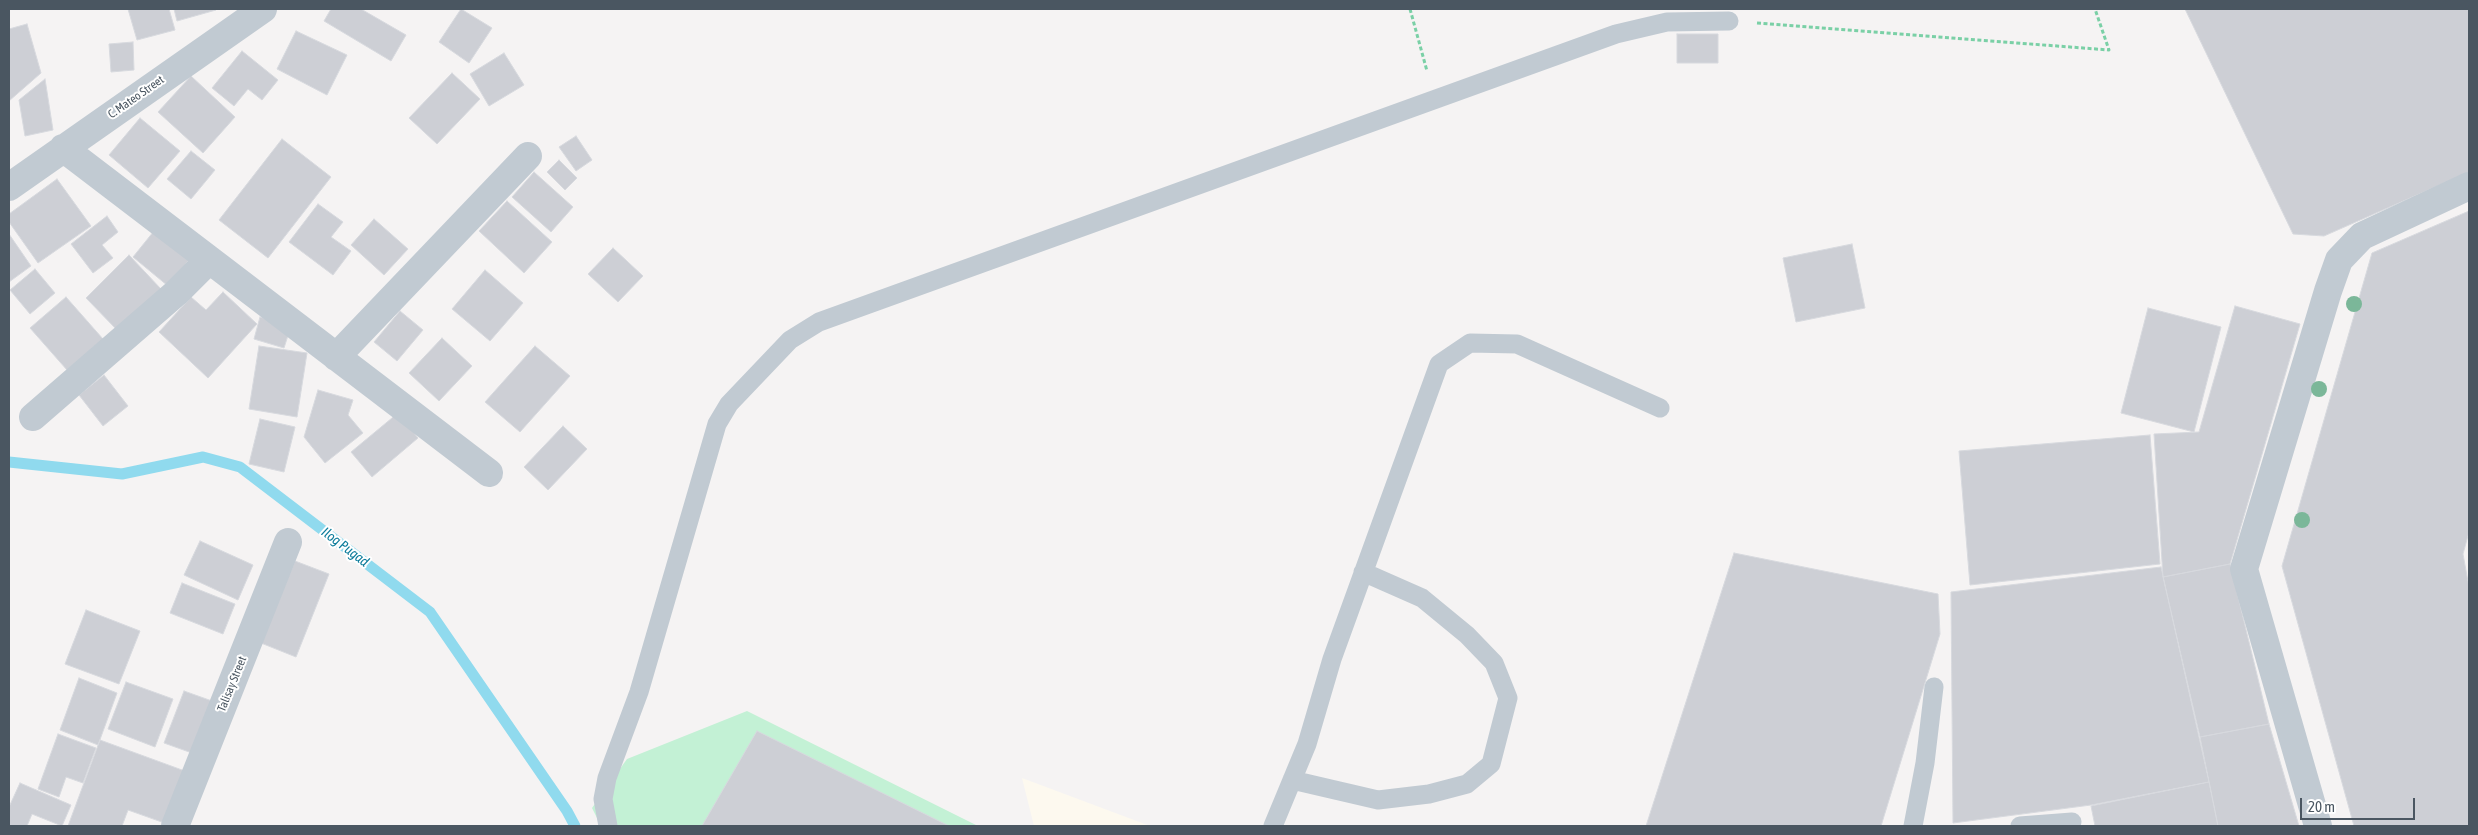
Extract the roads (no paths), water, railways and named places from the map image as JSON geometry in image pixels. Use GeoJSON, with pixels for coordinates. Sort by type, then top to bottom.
{"type":"FeatureCollection","features":[{"type":"Feature","properties":{"kind":"street","name":"C. Mateo Street"},"geometry":{"type":"LineString","coordinates":[[9,186],[263,9]]}},
{"type":"Feature","properties":{"kind":"street"},"geometry":{"type":"LineString","coordinates":[[62,148],[489,473]]}},
{"type":"Feature","properties":{"kind":"street"},"geometry":{"type":"LineString","coordinates":[[336,357],[528,156]]}},
{"type":"Feature","properties":{"kind":"street"},"geometry":{"type":"LineString","coordinates":[[2318,826],[2244,569],[2339,260],[2362,236],[2469,186]]}},
{"type":"Feature","properties":{"kind":"street"},"geometry":{"type":"LineString","coordinates":[[33,417],[176,293],[209,260]]}},
{"type":"Feature","properties":{"kind":"street","name":"Talisay Street"},"geometry":{"type":"LineString","coordinates":[[175,826],[288,542]]}},
{"type":"Feature","properties":{"kind":"lane"},"geometry":{"type":"LineString","coordinates":[[608,826],[603,799],[607,778],[638,692],[717,424],[729,404],[790,340],[819,322],[1616,34],[1667,22],[1729,21]]}},
{"type":"Feature","properties":{"kind":"lane"},"geometry":{"type":"LineString","coordinates":[[1273,826],[1307,744],[1332,659],[1439,364],[1470,343],[1517,344],[1660,408]]}},
{"type":"Feature","properties":{"kind":"lane"},"geometry":{"type":"LineString","coordinates":[[1292,780],[1378,800],[1429,794],[1467,784],[1490,764],[1508,698],[1494,663],[1467,635],[1422,598],[1364,572]]}},
{"type":"Feature","properties":{"kind":"lane"},"geometry":{"type":"LineString","coordinates":[[1913,826],[1925,763],[1934,687]]}},
{"type":"Feature","properties":{"kind":"lane"},"geometry":{"type":"LineString","coordinates":[[2020,826],[2072,822]]}},
{"type":"Feature","properties":{"kind":"waterway","name":"Ilog Pugad"},"geometry":{"type":"LineString","coordinates":[[9,462],[122,474],[203,457],[240,467],[430,612],[567,811],[575,826]]}}]}
